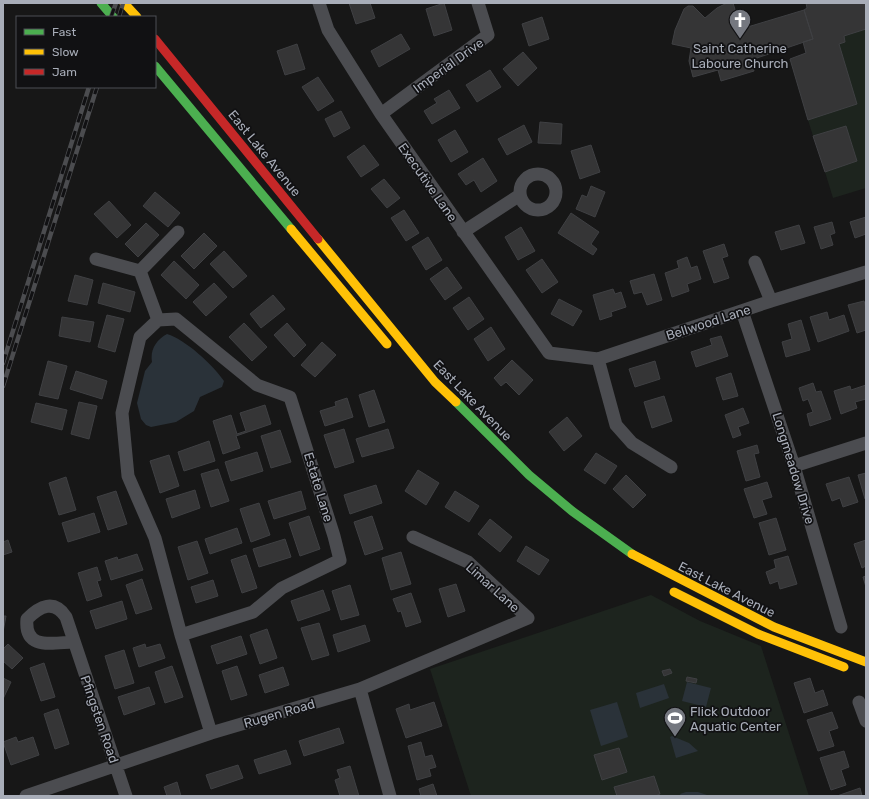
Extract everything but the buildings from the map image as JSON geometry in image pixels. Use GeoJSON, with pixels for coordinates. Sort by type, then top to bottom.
{"type":"FeatureCollection","features":[{"type":"Feature","properties":{"kind":"main road"},"geometry":{"type":"LineString","coordinates":[[101,3],[112,16]]}},
{"type":"Feature","properties":{"kind":"main road"},"geometry":{"type":"LineString","coordinates":[[124,3],[136,16]]}},
{"type":"Feature","properties":{"kind":"main road","name":"East Lake Avenue"},"geometry":{"type":"LineString","coordinates":[[156,40],[435,382],[529,475],[572,511],[638,558],[774,627],[866,662]]}},
{"type":"Feature","properties":{"kind":"main road"},"geometry":{"type":"LineString","coordinates":[[156,67],[394,352]]}},
{"type":"Feature","properties":{"kind":"main road","name":"East Lake Avenue"},"geometry":{"type":"LineString","coordinates":[[663,586],[729,621],[805,655],[851,670]]}},
{"type":"Feature","properties":{"kind":"street","name":"Executive Lane"},"geometry":{"type":"LineString","coordinates":[[319,3],[328,30],[381,114],[549,353]]}},
{"type":"Feature","properties":{"kind":"street","name":"Imperial Drive"},"geometry":{"type":"LineString","coordinates":[[381,114],[488,35],[478,3]]}},
{"type":"Feature","properties":{"kind":"street"},"geometry":{"type":"LineString","coordinates":[[463,232],[520,195]]}},
{"type":"Feature","properties":{"kind":"street"},"geometry":{"type":"LineString","coordinates":[[140,271],[178,232]]}},
{"type":"Feature","properties":{"kind":"street"},"geometry":{"type":"LineString","coordinates":[[96,259],[140,271]]}},
{"type":"Feature","properties":{"kind":"street"},"geometry":{"type":"LineString","coordinates":[[756,262],[771,301]]}},
{"type":"Feature","properties":{"kind":"street"},"geometry":{"type":"LineString","coordinates":[[140,271],[158,320],[140,337],[122,413],[128,476],[155,538],[211,733]]}},
{"type":"Feature","properties":{"kind":"street","name":"Bellwood Lane"},"geometry":{"type":"LineString","coordinates":[[549,353],[598,359],[771,301],[866,272]]}},
{"type":"Feature","properties":{"kind":"street","name":"Longmeadow Drive"},"geometry":{"type":"LineString","coordinates":[[742,311],[794,466],[841,627]]}},
{"type":"Feature","properties":{"kind":"street","name":"Estate Lane"},"geometry":{"type":"LineString","coordinates":[[158,320],[176,319],[257,385],[290,397],[334,536],[340,560],[282,588],[253,612],[182,635]]}},
{"type":"Feature","properties":{"kind":"street"},"geometry":{"type":"LineString","coordinates":[[598,359],[616,425],[632,443],[671,468]]}},
{"type":"Feature","properties":{"kind":"street"},"geometry":{"type":"LineString","coordinates":[[794,466],[866,443]]}},
{"type":"Feature","properties":{"kind":"street","name":"Limar Lane"},"geometry":{"type":"LineString","coordinates":[[413,537],[468,562],[528,618]]}},
{"type":"Feature","properties":{"kind":"street","name":"Rugen Road"},"geometry":{"type":"LineString","coordinates":[[26,796],[211,733],[360,689],[528,618]]}},
{"type":"Feature","properties":{"kind":"street","name":"Pfingsten Road"},"geometry":{"type":"LineString","coordinates":[[73,642],[126,796]]}},
{"type":"Feature","properties":{"kind":"street"},"geometry":{"type":"LineString","coordinates":[[360,689],[390,796]]}},
{"type":"Feature","properties":{"kind":"street"},"geometry":{"type":"LineString","coordinates":[[859,702],[866,721]]}},
{"type":"Feature","properties":{"kind":"shaded area"},"geometry":{"type":"Polygon","coordinates":[[[866,29],[866,188],[833,198],[825,172],[857,161],[846,126],[813,136],[808,120],[857,104],[839,44],[845,42],[844,36],[866,29]]]}},
{"type":"Feature","properties":{"kind":"shaded area"},"geometry":{"type":"Polygon","coordinates":[[[167,334],[182,341],[198,353],[213,367],[224,381],[222,387],[200,397],[194,411],[176,422],[151,427],[146,425],[141,419],[137,403],[145,371],[152,362],[153,349],[157,342],[167,334]]]}},
{"type":"Feature","properties":{"kind":"shaded area"},"geometry":{"type":"Polygon","coordinates":[[[651,595],[700,621],[761,646],[809,796],[471,796],[430,669],[651,595]]]}},
{"type":"Feature","properties":{"kind":"shaded area"},"geometry":{"type":"Polygon","coordinates":[[[687,682],[711,688],[706,707],[682,701],[687,682]]]}},
{"type":"Feature","properties":{"kind":"shaded area"},"geometry":{"type":"Polygon","coordinates":[[[664,684],[669,698],[640,708],[636,693],[664,684]]]}},
{"type":"Feature","properties":{"kind":"shaded area"},"geometry":{"type":"Polygon","coordinates":[[[617,702],[628,737],[601,746],[590,710],[617,702]]]}},
{"type":"Feature","properties":{"kind":"shaded area"},"geometry":{"type":"Polygon","coordinates":[[[672,736],[689,743],[698,751],[676,758],[670,737],[672,736]]]}},
{"type":"Feature","properties":{"kind":"shaded area"},"geometry":{"type":"Polygon","coordinates":[[[686,792],[698,792],[710,796],[681,796],[680,794],[686,792]]]}},
{"type":"Feature","properties":{"kind":"railway"},"geometry":{"type":"LineString","coordinates":[[111,16],[116,3]]}},
{"type":"Feature","properties":{"kind":"railway"},"geometry":{"type":"LineString","coordinates":[[119,16],[123,3]]}},
{"type":"Feature","properties":{"kind":"railway"},"geometry":{"type":"LineString","coordinates":[[3,363],[89,88]]}},
{"type":"Feature","properties":{"kind":"railway"},"geometry":{"type":"LineString","coordinates":[[3,386],[97,88]]}},
{"type":"Feature","properties":{"kind":"traffic: fast"},"geometry":{"type":"LineString","coordinates":[[101,3],[112,16]]}},
{"type":"Feature","properties":{"kind":"traffic: fast"},"geometry":{"type":"LineString","coordinates":[[156,67],[291,229]]}},
{"type":"Feature","properties":{"kind":"traffic: fast"},"geometry":{"type":"LineString","coordinates":[[456,402],[529,475],[572,511],[632,554]]}},
{"type":"Feature","properties":{"kind":"traffic: slow"},"geometry":{"type":"LineString","coordinates":[[124,3],[136,16]]}},
{"type":"Feature","properties":{"kind":"traffic: slow"},"geometry":{"type":"LineString","coordinates":[[291,229],[387,344]]}},
{"type":"Feature","properties":{"kind":"traffic: slow"},"geometry":{"type":"LineString","coordinates":[[318,239],[435,382],[456,402]]}},
{"type":"Feature","properties":{"kind":"traffic: slow"},"geometry":{"type":"LineString","coordinates":[[632,554],[774,627],[866,662]]}},
{"type":"Feature","properties":{"kind":"traffic: slow"},"geometry":{"type":"LineString","coordinates":[[674,592],[758,634],[844,667]]}},
{"type":"Feature","properties":{"kind":"traffic: jam"},"geometry":{"type":"LineString","coordinates":[[156,40],[318,239]]}},
{"type":"Feature","properties":{"kind":"place","name":"Saint Catherine Laboure Church"},"geometry":{"type":"Point","coordinates":[740,40]}},
{"type":"Feature","properties":{"kind":"place","name":"Flick Outdoor Aquatic Center"},"geometry":{"type":"Point","coordinates":[675,738]}}]}
